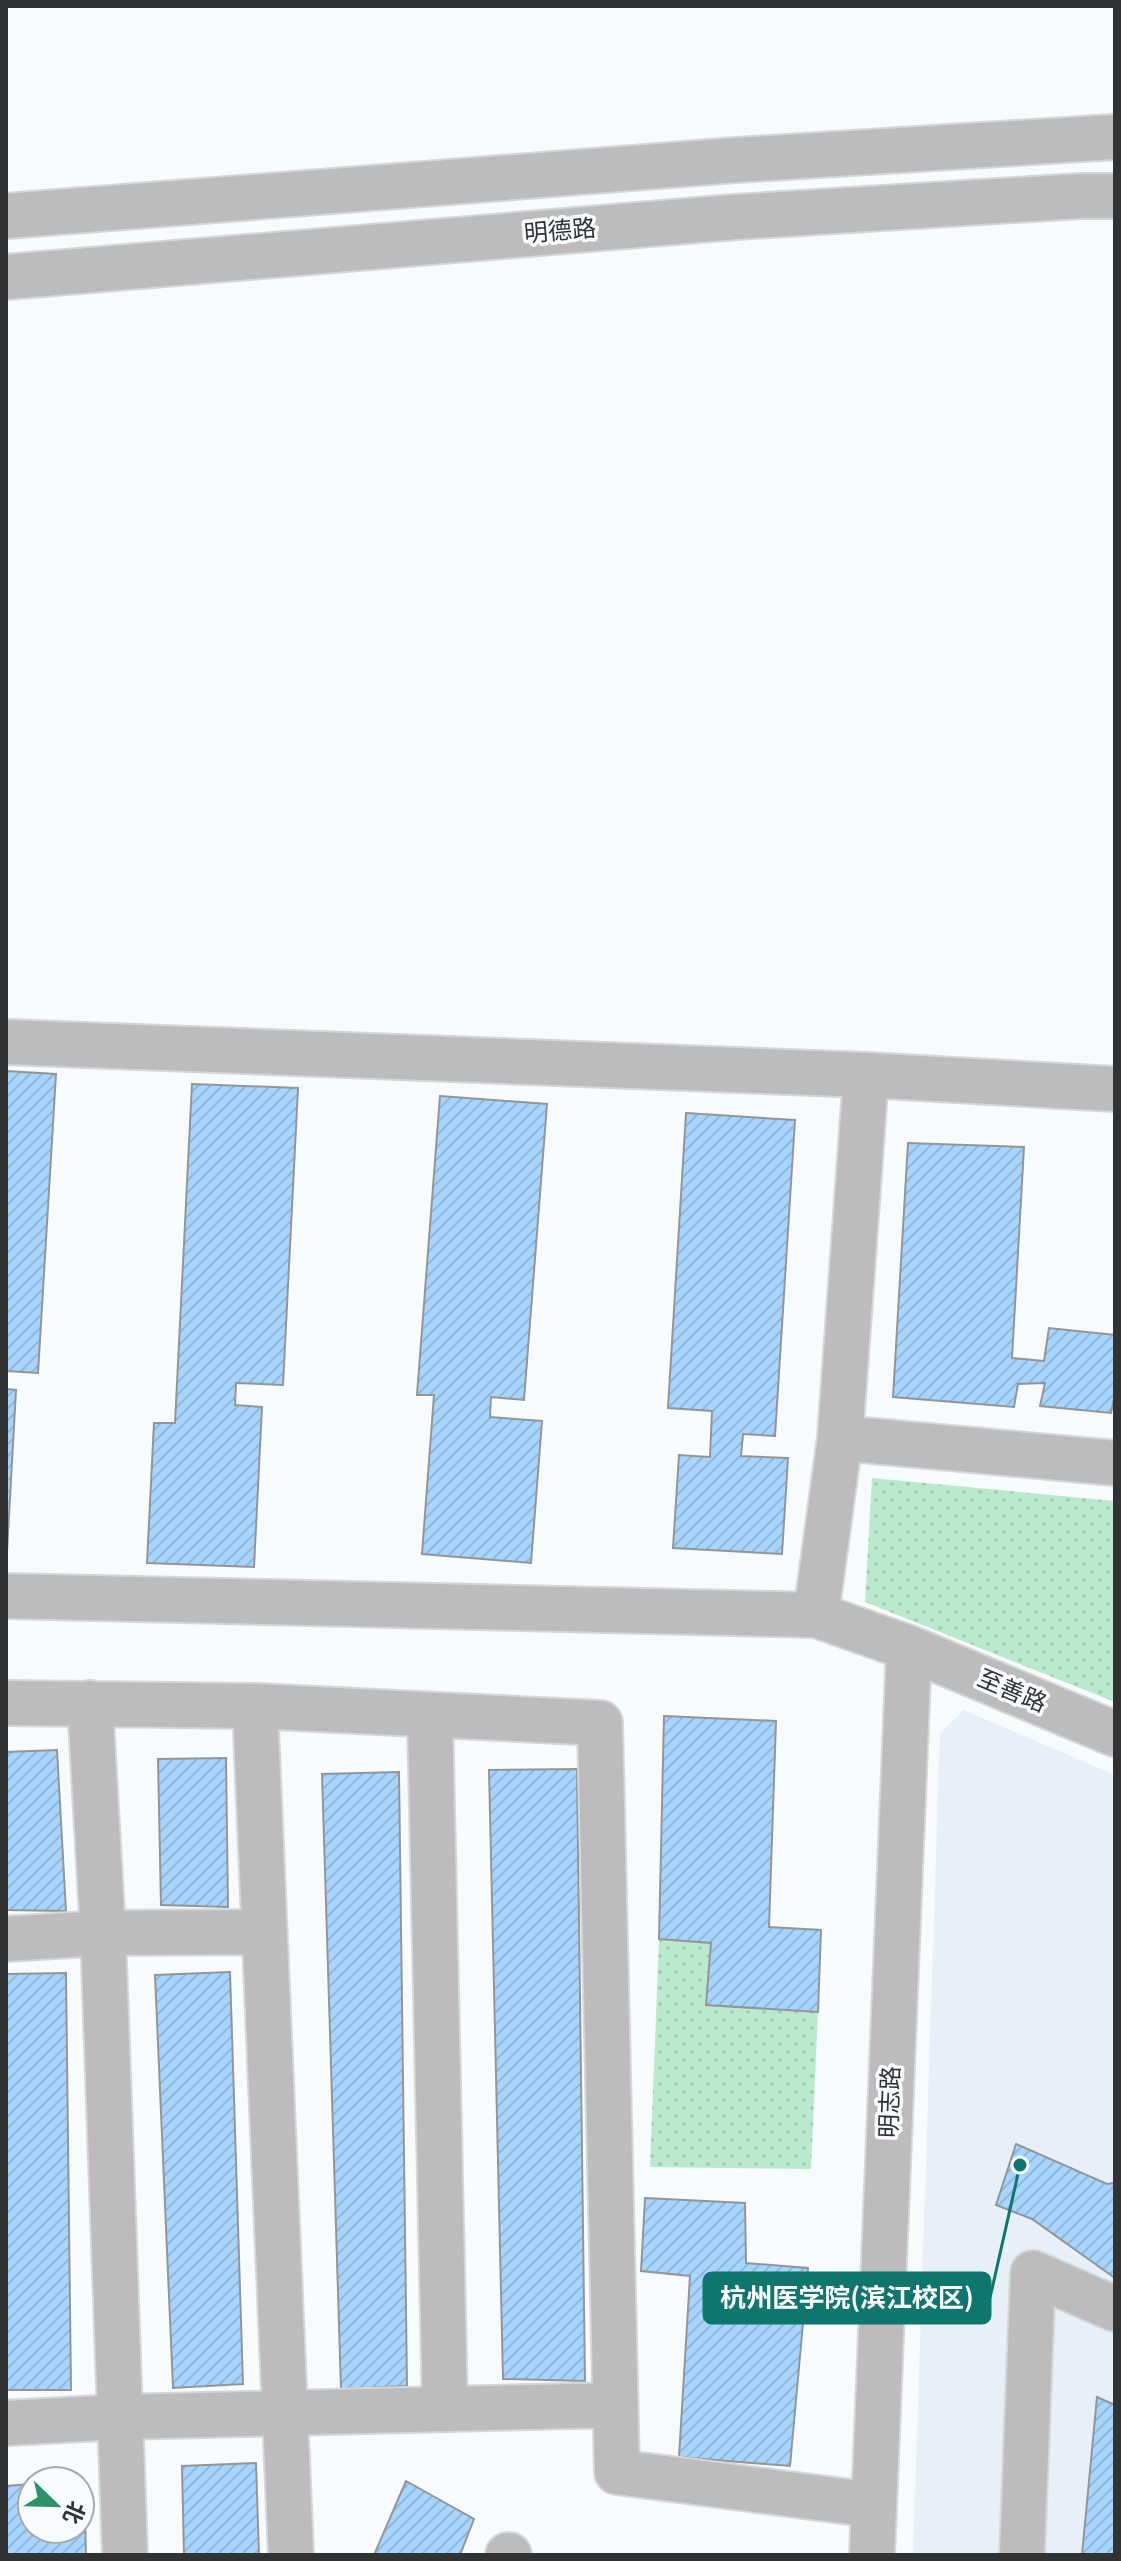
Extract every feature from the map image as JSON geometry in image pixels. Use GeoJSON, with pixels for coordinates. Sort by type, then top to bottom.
{"type":"FeatureCollection","features":[{"type":"Feature","properties":{"kind":"street"},"geometry":{"type":"LineString","coordinates":[[6,216],[736,160],[1115,137]]}},
{"type":"Feature","properties":{"kind":"street","name":"明德路"},"geometry":{"type":"LineString","coordinates":[[6,277],[735,217],[1115,196]]}},
{"type":"Feature","properties":{"kind":"street"},"geometry":{"type":"LineString","coordinates":[[6,1042],[866,1075],[1115,1089]]}},
{"type":"Feature","properties":{"kind":"street"},"geometry":{"type":"LineString","coordinates":[[816,1615],[840,1438],[866,1075]]}},
{"type":"Feature","properties":{"kind":"street"},"geometry":{"type":"LineString","coordinates":[[840,1438],[1115,1463]]}},
{"type":"Feature","properties":{"kind":"street","name":"至善路"},"geometry":{"type":"LineString","coordinates":[[6,1596],[816,1615],[909,1648],[1115,1734]]}},
{"type":"Feature","properties":{"kind":"street","name":"明志路"},"geometry":{"type":"LineString","coordinates":[[872,2555],[909,1648]]}},
{"type":"Feature","properties":{"kind":"street"},"geometry":{"type":"LineString","coordinates":[[6,1703],[255,1706],[600,1723],[617,2472],[874,2505]]}},
{"type":"Feature","properties":{"kind":"street"},"geometry":{"type":"LineString","coordinates":[[90,1703],[103,1933],[125,2555]]}},
{"type":"Feature","properties":{"kind":"street"},"geometry":{"type":"LineString","coordinates":[[255,1706],[291,2555]]}},
{"type":"Feature","properties":{"kind":"street"},"geometry":{"type":"LineString","coordinates":[[430,1715],[445,2409]]}},
{"type":"Feature","properties":{"kind":"street"},"geometry":{"type":"LineString","coordinates":[[6,1939],[103,1933],[264,1932]]}},
{"type":"Feature","properties":{"kind":"street"},"geometry":{"type":"LineString","coordinates":[[1022,2555],[1033,2273],[1115,2309]]}},
{"type":"Feature","properties":{"kind":"street"},"geometry":{"type":"LineString","coordinates":[[6,2423],[120,2417],[615,2405]]}},
{"type":"Feature","properties":{"kind":"shaded area"},"geometry":{"type":"Polygon","coordinates":[[[964,1710],[1115,1775],[1115,2555],[913,2555],[940,1733],[964,1710]]]}},
{"type":"Feature","properties":{"kind":"green space"},"geometry":{"type":"Polygon","coordinates":[[[872,1478],[1115,1501],[1115,1702],[865,1602],[872,1478]]]}},
{"type":"Feature","properties":{"kind":"green space"},"geometry":{"type":"Polygon","coordinates":[[[659,1939],[711,1943],[706,2005],[818,2012],[811,2169],[650,2167],[659,1939]]]}},
{"type":"Feature","properties":{"kind":"building"},"geometry":{"type":"Polygon","coordinates":[[[6,1071],[56,1074],[38,1373],[6,1371],[6,1071]]]}},
{"type":"Feature","properties":{"kind":"building"},"geometry":{"type":"Polygon","coordinates":[[[192,1084],[298,1088],[283,1385],[236,1383],[235,1405],[262,1407],[254,1567],[147,1563],[154,1423],[175,1423],[192,1084]]]}},
{"type":"Feature","properties":{"kind":"building"},"geometry":{"type":"Polygon","coordinates":[[[440,1096],[547,1104],[524,1400],[491,1397],[490,1417],[542,1421],[531,1563],[422,1554],[434,1395],[417,1395],[440,1096]]]}},
{"type":"Feature","properties":{"kind":"building"},"geometry":{"type":"Polygon","coordinates":[[[686,1113],[795,1120],[775,1436],[743,1434],[741,1456],[788,1458],[782,1554],[673,1548],[679,1455],[710,1457],[712,1411],[668,1408],[686,1113]]]}},
{"type":"Feature","properties":{"kind":"building"},"geometry":{"type":"Polygon","coordinates":[[[908,1143],[1024,1147],[1012,1358],[1044,1361],[1049,1328],[1115,1335],[1115,1394],[1111,1413],[1040,1406],[1045,1383],[1018,1384],[1014,1407],[893,1397],[908,1143]]]}},
{"type":"Feature","properties":{"kind":"building"},"geometry":{"type":"Polygon","coordinates":[[[6,1389],[16,1390],[7,1552],[6,1552],[6,1389]]]}},
{"type":"Feature","properties":{"kind":"building"},"geometry":{"type":"Polygon","coordinates":[[[664,1716],[776,1721],[769,1927],[821,1930],[818,2012],[706,2005],[711,1943],[659,1939],[664,1716]]]}},
{"type":"Feature","properties":{"kind":"building"},"geometry":{"type":"Polygon","coordinates":[[[57,1750],[66,1911],[6,1910],[6,1752],[57,1750]]]}},
{"type":"Feature","properties":{"kind":"building"},"geometry":{"type":"Polygon","coordinates":[[[226,1758],[228,1907],[161,1905],[158,1759],[226,1758]]]}},
{"type":"Feature","properties":{"kind":"building"},"geometry":{"type":"Polygon","coordinates":[[[577,1769],[585,2381],[503,2379],[489,1770],[577,1769]]]}},
{"type":"Feature","properties":{"kind":"building"},"geometry":{"type":"Polygon","coordinates":[[[399,1772],[407,2386],[341,2389],[322,1774],[399,1772]]]}},
{"type":"Feature","properties":{"kind":"building"},"geometry":{"type":"Polygon","coordinates":[[[230,1972],[243,2384],[173,2388],[155,1975],[230,1972]]]}},
{"type":"Feature","properties":{"kind":"building"},"geometry":{"type":"Polygon","coordinates":[[[66,1973],[71,2390],[6,2390],[6,1974],[66,1973]]]}},
{"type":"Feature","properties":{"kind":"building"},"geometry":{"type":"Polygon","coordinates":[[[1016,2144],[1107,2184],[1115,2183],[1115,2278],[1032,2219],[996,2205],[1016,2144]]]}},
{"type":"Feature","properties":{"kind":"building"},"geometry":{"type":"Polygon","coordinates":[[[645,2198],[745,2203],[746,2263],[808,2268],[790,2466],[679,2457],[690,2276],[641,2271],[645,2198]]]}},
{"type":"Feature","properties":{"kind":"building"},"geometry":{"type":"Polygon","coordinates":[[[1097,2397],[1115,2405],[1115,2555],[1082,2555],[1097,2397]]]}},
{"type":"Feature","properties":{"kind":"building"},"geometry":{"type":"Polygon","coordinates":[[[256,2463],[259,2555],[184,2555],[182,2466],[256,2463]]]}},
{"type":"Feature","properties":{"kind":"building"},"geometry":{"type":"Polygon","coordinates":[[[406,2481],[474,2519],[460,2555],[374,2555],[406,2481]]]}},
{"type":"Feature","properties":{"kind":"building"},"geometry":{"type":"Polygon","coordinates":[[[16,2485],[16,2545],[86,2545],[86,2555],[6,2555],[6,2486],[16,2485]]]}},
{"type":"Feature","properties":{"kind":"place","name":"杭州医学院(滨江校区)"},"geometry":{"type":"Point","coordinates":[1020,2165]}}]}
